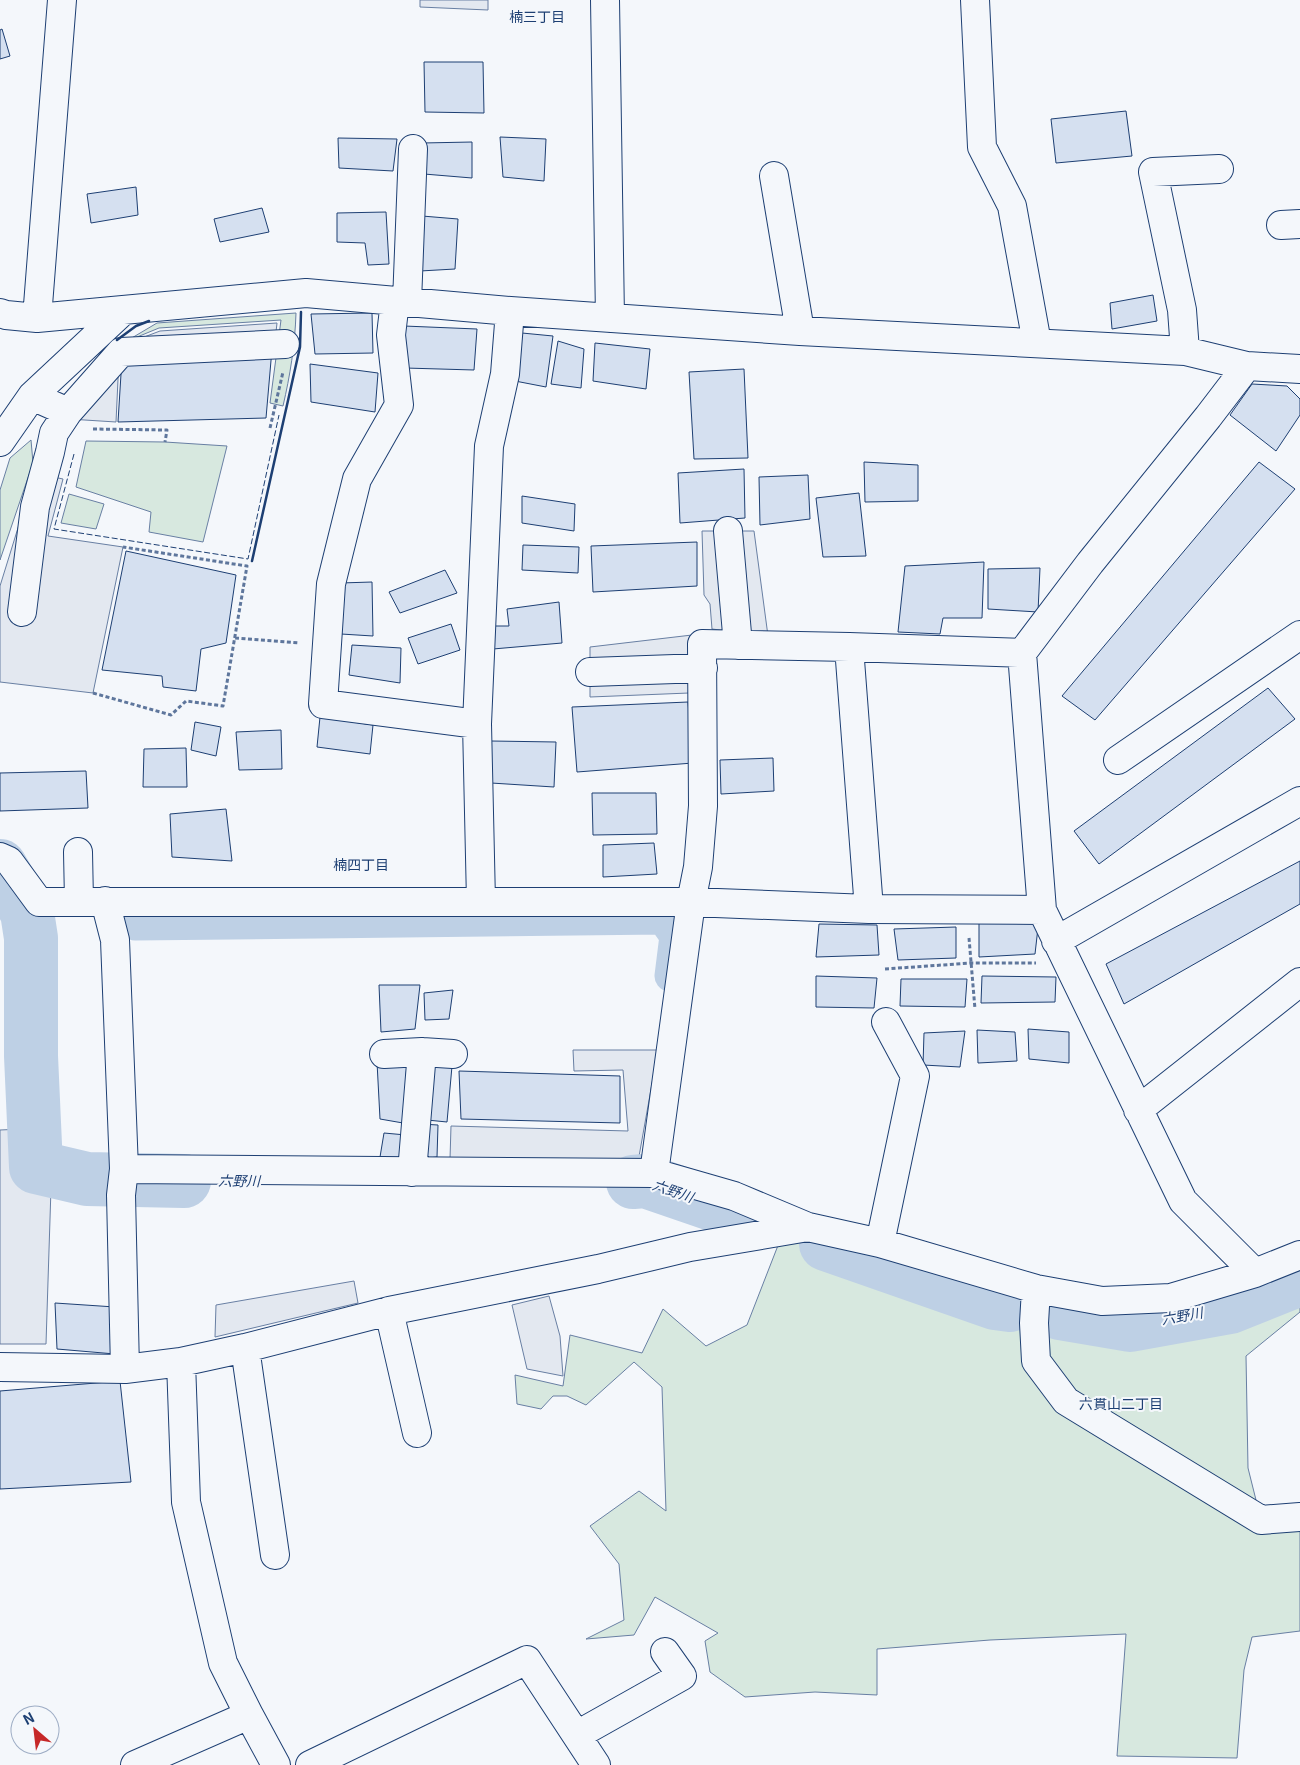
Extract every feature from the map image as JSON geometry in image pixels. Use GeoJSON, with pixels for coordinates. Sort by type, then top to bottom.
{"type":"FeatureCollection","features":[{"type":"Feature","properties":{"kind":"street"},"geometry":{"type":"LineString","coordinates":[[37,318],[62,0]]}},
{"type":"Feature","properties":{"kind":"street"},"geometry":{"type":"LineString","coordinates":[[605,0],[610,318]]}},
{"type":"Feature","properties":{"kind":"street"},"geometry":{"type":"LineString","coordinates":[[976,0],[982,147],[1012,206],[1037,343]]}},
{"type":"Feature","properties":{"kind":"street"},"geometry":{"type":"LineString","coordinates":[[413,149],[401,301],[390,336],[399,405],[357,479],[331,584],[323,704],[477,724]]}},
{"type":"Feature","properties":{"kind":"street"},"geometry":{"type":"LineString","coordinates":[[1185,351],[1182,310],[1153,172],[1219,168]]}},
{"type":"Feature","properties":{"kind":"street"},"geometry":{"type":"LineString","coordinates":[[774,176],[800,331]]}},
{"type":"Feature","properties":{"kind":"street"},"geometry":{"type":"LineString","coordinates":[[0,313],[37,318],[306,293],[510,311],[800,331],[1185,351],[1247,366],[1300,369]]}},
{"type":"Feature","properties":{"kind":"street"},"geometry":{"type":"LineString","coordinates":[[0,442],[32,396],[124,310]]}},
{"type":"Feature","properties":{"kind":"street"},"geometry":{"type":"LineString","coordinates":[[481,901],[477,724],[490,446],[505,374],[510,311]]}},
{"type":"Feature","properties":{"kind":"street"},"geometry":{"type":"LineString","coordinates":[[22,612],[36,507],[50,452],[61,422],[120,352],[286,344]]}},
{"type":"Feature","properties":{"kind":"street"},"geometry":{"type":"LineString","coordinates":[[1247,366],[1208,418],[1090,563],[1022,653],[1042,910],[1183,1201],[1255,1272]]}},
{"type":"Feature","properties":{"kind":"street"},"geometry":{"type":"LineString","coordinates":[[32,396],[61,422]]}},
{"type":"Feature","properties":{"kind":"street"},"geometry":{"type":"LineString","coordinates":[[728,531],[738,645]]}},
{"type":"Feature","properties":{"kind":"street"},"geometry":{"type":"LineString","coordinates":[[1118,760],[1300,635]]}},
{"type":"Feature","properties":{"kind":"street"},"geometry":{"type":"LineString","coordinates":[[654,1173],[691,902],[698,867],[703,806],[702,644],[1022,653]]}},
{"type":"Feature","properties":{"kind":"street"},"geometry":{"type":"LineString","coordinates":[[849,647],[869,909]]}},
{"type":"Feature","properties":{"kind":"street"},"geometry":{"type":"LineString","coordinates":[[590,672],[703,668]]}},
{"type":"Feature","properties":{"kind":"street"},"geometry":{"type":"LineString","coordinates":[[1056,941],[1300,801]]}},
{"type":"Feature","properties":{"kind":"street"},"geometry":{"type":"LineString","coordinates":[[78,852],[92,901],[115,940],[123,1179],[125,1369]]}},
{"type":"Feature","properties":{"kind":"street"},"geometry":{"type":"LineString","coordinates":[[0,857],[9,861],[39,902],[691,902],[869,909],[1042,910]]}},
{"type":"Feature","properties":{"kind":"street"},"geometry":{"type":"LineString","coordinates":[[1138,1110],[1300,982]]}},
{"type":"Feature","properties":{"kind":"street"},"geometry":{"type":"LineString","coordinates":[[880,1243],[915,1076],[886,1022]]}},
{"type":"Feature","properties":{"kind":"street"},"geometry":{"type":"LineString","coordinates":[[412,1172],[422,1052]]}},
{"type":"Feature","properties":{"kind":"street"},"geometry":{"type":"LineString","coordinates":[[384,1054],[422,1052],[453,1054]]}},
{"type":"Feature","properties":{"kind":"street"},"geometry":{"type":"LineString","coordinates":[[123,1179],[412,1172],[654,1173],[734,1196],[808,1227],[880,1243],[1036,1290],[1102,1301],[1171,1298],[1255,1272],[1300,1255]]}},
{"type":"Feature","properties":{"kind":"street"},"geometry":{"type":"LineString","coordinates":[[0,1367],[125,1369],[181,1362],[245,1348],[389,1311],[598,1269],[690,1247],[808,1227]]}},
{"type":"Feature","properties":{"kind":"street"},"geometry":{"type":"LineString","coordinates":[[1036,1290],[1034,1323],[1036,1361],[1066,1401],[1261,1520],[1300,1517]]}},
{"type":"Feature","properties":{"kind":"street"},"geometry":{"type":"LineString","coordinates":[[389,1311],[417,1433]]}},
{"type":"Feature","properties":{"kind":"street"},"geometry":{"type":"LineString","coordinates":[[245,1348],[275,1555]]}},
{"type":"Feature","properties":{"kind":"street"},"geometry":{"type":"LineString","coordinates":[[181,1362],[186,1502],[223,1663],[276,1765]]}},
{"type":"Feature","properties":{"kind":"street"},"geometry":{"type":"LineString","coordinates":[[577,1735],[682,1676],[665,1652]]}},
{"type":"Feature","properties":{"kind":"street"},"geometry":{"type":"LineString","coordinates":[[310,1765],[527,1660],[596,1765]]}},
{"type":"Feature","properties":{"kind":"street"},"geometry":{"type":"LineString","coordinates":[[135,1765],[249,1714]]}},
{"type":"Feature","properties":{"kind":"path"},"geometry":{"type":"LineString","coordinates":[[270,428],[282,375],[286,344]]}},
{"type":"Feature","properties":{"kind":"path"},"geometry":{"type":"LineString","coordinates":[[61,422],[80,429],[167,430],[165,442]]}},
{"type":"Feature","properties":{"kind":"path"},"geometry":{"type":"LineString","coordinates":[[93,693],[171,715],[186,701],[223,706],[248,566],[123,547]]}},
{"type":"Feature","properties":{"kind":"path"},"geometry":{"type":"LineString","coordinates":[[235,638],[327,645]]}},
{"type":"Feature","properties":{"kind":"path"},"geometry":{"type":"LineString","coordinates":[[966,910],[975,1009]]}},
{"type":"Feature","properties":{"kind":"path"},"geometry":{"type":"LineString","coordinates":[[885,969],[971,963],[1037,963]]}},
{"type":"Feature","properties":{"kind":"shaded area"},"geometry":{"type":"Polygon","coordinates":[[[420,0],[488,0],[488,10],[420,7],[420,0]]]}},
{"type":"Feature","properties":{"kind":"shaded area"},"geometry":{"type":"Polygon","coordinates":[[[296,313],[292,360],[283,406],[270,403],[281,320],[159,328],[125,342],[157,323],[296,313]]]}},
{"type":"Feature","properties":{"kind":"shaded area"},"geometry":{"type":"Polygon","coordinates":[[[277,323],[275,341],[123,345],[160,331],[277,323]]]}},
{"type":"Feature","properties":{"kind":"shaded area"},"geometry":{"type":"Polygon","coordinates":[[[119,358],[116,422],[69,419],[119,358]]]}},
{"type":"Feature","properties":{"kind":"shaded area"},"geometry":{"type":"Polygon","coordinates":[[[31,440],[33,463],[0,560],[0,490],[10,458],[31,440]]]}},
{"type":"Feature","properties":{"kind":"shaded area"},"geometry":{"type":"Polygon","coordinates":[[[86,441],[165,442],[227,446],[203,542],[149,532],[151,512],[76,487],[86,441]]]}},
{"type":"Feature","properties":{"kind":"shaded area"},"geometry":{"type":"Polygon","coordinates":[[[35,473],[63,479],[48,536],[123,547],[93,693],[0,682],[0,586],[35,473]]]}},
{"type":"Feature","properties":{"kind":"shaded area"},"geometry":{"type":"Polygon","coordinates":[[[69,494],[104,504],[96,529],[61,523],[69,494]]]}},
{"type":"Feature","properties":{"kind":"shaded area"},"geometry":{"type":"Polygon","coordinates":[[[702,531],[754,531],[768,636],[712,629],[710,604],[704,595],[702,531]]]}},
{"type":"Feature","properties":{"kind":"shaded area"},"geometry":{"type":"Polygon","coordinates":[[[692,635],[687,668],[689,693],[590,697],[590,647],[692,635]]]}},
{"type":"Feature","properties":{"kind":"shaded area"},"geometry":{"type":"Polygon","coordinates":[[[573,1050],[658,1050],[638,1162],[450,1159],[451,1126],[628,1131],[623,1070],[574,1071],[573,1050]]]}},
{"type":"Feature","properties":{"kind":"shaded area"},"geometry":{"type":"Polygon","coordinates":[[[22,1129],[23,1186],[51,1188],[46,1344],[0,1344],[0,1130],[22,1129]]]}},
{"type":"Feature","properties":{"kind":"shaded area"},"geometry":{"type":"Polygon","coordinates":[[[784,1230],[955,1289],[1034,1323],[1117,1323],[1230,1307],[1300,1280],[1300,1312],[1246,1356],[1248,1468],[1261,1520],[1300,1517],[1300,1631],[1252,1637],[1244,1670],[1237,1758],[1117,1756],[1126,1634],[990,1640],[877,1649],[877,1695],[815,1692],[745,1697],[710,1672],[705,1641],[718,1633],[655,1597],[634,1635],[586,1639],[624,1620],[619,1564],[590,1526],[639,1491],[666,1511],[662,1387],[634,1362],[586,1405],[567,1396],[553,1396],[541,1409],[517,1404],[515,1375],[563,1386],[570,1335],[642,1353],[663,1309],[706,1346],[747,1325],[784,1230]]]}},
{"type":"Feature","properties":{"kind":"shaded area"},"geometry":{"type":"Polygon","coordinates":[[[354,1281],[358,1303],[215,1337],[216,1305],[354,1281]]]}},
{"type":"Feature","properties":{"kind":"shaded area"},"geometry":{"type":"Polygon","coordinates":[[[549,1296],[560,1336],[563,1376],[527,1369],[512,1305],[549,1296]]]}},
{"type":"Feature","properties":{"kind":"building"},"geometry":{"type":"Polygon","coordinates":[[[2,29],[10,56],[0,59],[0,30],[2,29]]]}},
{"type":"Feature","properties":{"kind":"building"},"geometry":{"type":"Polygon","coordinates":[[[424,62],[483,62],[484,113],[425,112],[424,62]]]}},
{"type":"Feature","properties":{"kind":"building"},"geometry":{"type":"Polygon","coordinates":[[[1126,111],[1132,156],[1056,163],[1051,119],[1126,111]]]}},
{"type":"Feature","properties":{"kind":"building"},"geometry":{"type":"Polygon","coordinates":[[[500,137],[546,139],[544,181],[503,177],[500,137]]]}},
{"type":"Feature","properties":{"kind":"building"},"geometry":{"type":"Polygon","coordinates":[[[338,138],[397,139],[393,171],[339,168],[338,138]]]}},
{"type":"Feature","properties":{"kind":"building"},"geometry":{"type":"Polygon","coordinates":[[[472,142],[472,178],[424,174],[422,143],[472,142]]]}},
{"type":"Feature","properties":{"kind":"building"},"geometry":{"type":"Polygon","coordinates":[[[136,187],[138,215],[91,223],[87,194],[136,187]]]}},
{"type":"Feature","properties":{"kind":"building"},"geometry":{"type":"Polygon","coordinates":[[[262,208],[269,232],[220,242],[214,219],[262,208]]]}},
{"type":"Feature","properties":{"kind":"building"},"geometry":{"type":"Polygon","coordinates":[[[386,212],[389,264],[368,265],[365,243],[337,242],[337,213],[386,212]]]}},
{"type":"Feature","properties":{"kind":"building"},"geometry":{"type":"Polygon","coordinates":[[[422,216],[458,219],[455,269],[420,271],[422,216]]]}},
{"type":"Feature","properties":{"kind":"building"},"geometry":{"type":"Polygon","coordinates":[[[1153,295],[1157,321],[1112,329],[1110,303],[1153,295]]]}},
{"type":"Feature","properties":{"kind":"building"},"geometry":{"type":"Polygon","coordinates":[[[372,313],[373,353],[315,354],[311,314],[372,313]]]}},
{"type":"Feature","properties":{"kind":"building"},"geometry":{"type":"Polygon","coordinates":[[[404,326],[477,329],[474,370],[405,368],[404,326]]]}},
{"type":"Feature","properties":{"kind":"building"},"geometry":{"type":"Polygon","coordinates":[[[522,333],[553,336],[546,387],[515,381],[522,333]]]}},
{"type":"Feature","properties":{"kind":"building"},"geometry":{"type":"Polygon","coordinates":[[[558,341],[584,349],[581,388],[551,384],[558,341]]]}},
{"type":"Feature","properties":{"kind":"building"},"geometry":{"type":"Polygon","coordinates":[[[595,343],[650,349],[646,389],[593,381],[595,343]]]}},
{"type":"Feature","properties":{"kind":"building"},"geometry":{"type":"Polygon","coordinates":[[[272,349],[266,418],[118,422],[122,358],[272,349]]]}},
{"type":"Feature","properties":{"kind":"building"},"geometry":{"type":"Polygon","coordinates":[[[310,364],[378,373],[375,412],[311,402],[310,364]]]}},
{"type":"Feature","properties":{"kind":"building"},"geometry":{"type":"Polygon","coordinates":[[[744,369],[748,458],[694,459],[689,372],[744,369]]]}},
{"type":"Feature","properties":{"kind":"building"},"geometry":{"type":"Polygon","coordinates":[[[1252,384],[1287,386],[1300,399],[1300,415],[1276,451],[1230,415],[1252,384]]]}},
{"type":"Feature","properties":{"kind":"building"},"geometry":{"type":"Polygon","coordinates":[[[864,462],[918,465],[918,501],[865,502],[864,462]]]}},
{"type":"Feature","properties":{"kind":"building"},"geometry":{"type":"Polygon","coordinates":[[[1259,462],[1295,489],[1095,720],[1062,696],[1259,462]]]}},
{"type":"Feature","properties":{"kind":"building"},"geometry":{"type":"Polygon","coordinates":[[[744,469],[745,518],[680,523],[678,473],[744,469]]]}},
{"type":"Feature","properties":{"kind":"building"},"geometry":{"type":"Polygon","coordinates":[[[808,475],[810,519],[760,525],[759,477],[808,475]]]}},
{"type":"Feature","properties":{"kind":"building"},"geometry":{"type":"Polygon","coordinates":[[[859,493],[866,556],[823,557],[816,498],[859,493]]]}},
{"type":"Feature","properties":{"kind":"building"},"geometry":{"type":"Polygon","coordinates":[[[522,496],[575,504],[574,531],[522,523],[522,496]]]}},
{"type":"Feature","properties":{"kind":"building"},"geometry":{"type":"Polygon","coordinates":[[[697,542],[697,586],[593,592],[591,546],[697,542]]]}},
{"type":"Feature","properties":{"kind":"building"},"geometry":{"type":"Polygon","coordinates":[[[523,545],[579,547],[578,573],[522,570],[523,545]]]}},
{"type":"Feature","properties":{"kind":"building"},"geometry":{"type":"Polygon","coordinates":[[[126,551],[236,575],[226,643],[201,649],[196,691],[163,687],[162,676],[102,670],[126,551]]]}},
{"type":"Feature","properties":{"kind":"building"},"geometry":{"type":"Polygon","coordinates":[[[984,562],[982,618],[943,618],[940,634],[898,632],[905,566],[984,562]]]}},
{"type":"Feature","properties":{"kind":"building"},"geometry":{"type":"Polygon","coordinates":[[[1040,568],[1038,612],[988,609],[988,569],[1040,568]]]}},
{"type":"Feature","properties":{"kind":"building"},"geometry":{"type":"Polygon","coordinates":[[[445,570],[457,593],[400,613],[389,592],[445,570]]]}},
{"type":"Feature","properties":{"kind":"building"},"geometry":{"type":"Polygon","coordinates":[[[372,582],[373,636],[341,634],[340,583],[372,582]]]}},
{"type":"Feature","properties":{"kind":"building"},"geometry":{"type":"Polygon","coordinates":[[[559,602],[562,643],[493,649],[493,626],[509,626],[507,609],[559,602]]]}},
{"type":"Feature","properties":{"kind":"building"},"geometry":{"type":"Polygon","coordinates":[[[451,624],[460,650],[418,664],[408,638],[451,624]]]}},
{"type":"Feature","properties":{"kind":"building"},"geometry":{"type":"Polygon","coordinates":[[[352,645],[401,648],[400,683],[349,675],[352,645]]]}},
{"type":"Feature","properties":{"kind":"building"},"geometry":{"type":"Polygon","coordinates":[[[1268,688],[1295,719],[1099,864],[1074,831],[1268,688]]]}},
{"type":"Feature","properties":{"kind":"building"},"geometry":{"type":"Polygon","coordinates":[[[688,702],[693,763],[577,772],[572,707],[688,702]]]}},
{"type":"Feature","properties":{"kind":"building"},"geometry":{"type":"Polygon","coordinates":[[[320,717],[373,725],[370,754],[317,747],[320,717]]]}},
{"type":"Feature","properties":{"kind":"building"},"geometry":{"type":"Polygon","coordinates":[[[195,722],[221,727],[216,756],[191,750],[195,722]]]}},
{"type":"Feature","properties":{"kind":"building"},"geometry":{"type":"Polygon","coordinates":[[[281,730],[282,769],[239,770],[236,732],[281,730]]]}},
{"type":"Feature","properties":{"kind":"building"},"geometry":{"type":"Polygon","coordinates":[[[491,741],[556,742],[554,787],[491,783],[491,741]]]}},
{"type":"Feature","properties":{"kind":"building"},"geometry":{"type":"Polygon","coordinates":[[[186,748],[187,787],[143,787],[144,749],[186,748]]]}},
{"type":"Feature","properties":{"kind":"building"},"geometry":{"type":"Polygon","coordinates":[[[773,758],[774,791],[721,794],[720,760],[773,758]]]}},
{"type":"Feature","properties":{"kind":"building"},"geometry":{"type":"Polygon","coordinates":[[[86,771],[88,808],[0,811],[0,773],[86,771]]]}},
{"type":"Feature","properties":{"kind":"building"},"geometry":{"type":"Polygon","coordinates":[[[592,793],[656,793],[657,834],[593,835],[592,793]]]}},
{"type":"Feature","properties":{"kind":"building"},"geometry":{"type":"Polygon","coordinates":[[[226,809],[232,861],[172,857],[170,814],[226,809]]]}},
{"type":"Feature","properties":{"kind":"building"},"geometry":{"type":"Polygon","coordinates":[[[654,843],[657,874],[603,877],[603,845],[654,843]]]}},
{"type":"Feature","properties":{"kind":"building"},"geometry":{"type":"Polygon","coordinates":[[[1300,861],[1300,904],[1124,1004],[1106,964],[1300,861]]]}},
{"type":"Feature","properties":{"kind":"building"},"geometry":{"type":"Polygon","coordinates":[[[1039,919],[1035,954],[979,957],[979,920],[1039,919]]]}},
{"type":"Feature","properties":{"kind":"building"},"geometry":{"type":"Polygon","coordinates":[[[819,924],[877,925],[879,955],[816,957],[819,924]]]}},
{"type":"Feature","properties":{"kind":"building"},"geometry":{"type":"Polygon","coordinates":[[[956,927],[956,958],[898,960],[894,929],[956,927]]]}},
{"type":"Feature","properties":{"kind":"building"},"geometry":{"type":"Polygon","coordinates":[[[816,976],[877,978],[874,1008],[816,1007],[816,976]]]}},
{"type":"Feature","properties":{"kind":"building"},"geometry":{"type":"Polygon","coordinates":[[[982,976],[1056,977],[1055,1002],[981,1003],[982,976]]]}},
{"type":"Feature","properties":{"kind":"building"},"geometry":{"type":"Polygon","coordinates":[[[901,979],[967,979],[965,1007],[900,1006],[901,979]]]}},
{"type":"Feature","properties":{"kind":"building"},"geometry":{"type":"Polygon","coordinates":[[[379,985],[420,985],[415,1029],[381,1032],[379,985]]]}},
{"type":"Feature","properties":{"kind":"building"},"geometry":{"type":"Polygon","coordinates":[[[453,990],[449,1019],[425,1020],[424,993],[453,990]]]}},
{"type":"Feature","properties":{"kind":"building"},"geometry":{"type":"Polygon","coordinates":[[[1028,1029],[1069,1032],[1069,1063],[1029,1059],[1028,1029]]]}},
{"type":"Feature","properties":{"kind":"building"},"geometry":{"type":"Polygon","coordinates":[[[977,1030],[1015,1032],[1017,1061],[978,1063],[977,1030]]]}},
{"type":"Feature","properties":{"kind":"building"},"geometry":{"type":"Polygon","coordinates":[[[965,1031],[960,1067],[923,1065],[924,1033],[965,1031]]]}},
{"type":"Feature","properties":{"kind":"building"},"geometry":{"type":"Polygon","coordinates":[[[377,1062],[407,1063],[403,1123],[380,1119],[377,1062]]]}},
{"type":"Feature","properties":{"kind":"building"},"geometry":{"type":"Polygon","coordinates":[[[430,1062],[452,1066],[447,1122],[427,1120],[430,1062]]]}},
{"type":"Feature","properties":{"kind":"building"},"geometry":{"type":"Polygon","coordinates":[[[459,1071],[620,1076],[620,1123],[461,1119],[459,1071]]]}},
{"type":"Feature","properties":{"kind":"building"},"geometry":{"type":"Polygon","coordinates":[[[421,1124],[438,1125],[437,1157],[419,1159],[421,1124]]]}},
{"type":"Feature","properties":{"kind":"building"},"geometry":{"type":"Polygon","coordinates":[[[384,1133],[406,1135],[404,1160],[380,1157],[384,1133]]]}},
{"type":"Feature","properties":{"kind":"building"},"geometry":{"type":"Polygon","coordinates":[[[55,1303],[115,1307],[115,1354],[57,1349],[55,1303]]]}},
{"type":"Feature","properties":{"kind":"building"},"geometry":{"type":"Polygon","coordinates":[[[120,1381],[131,1482],[0,1489],[0,1391],[120,1381]]]}},
{"type":"Feature","properties":{"kind":"waterway","name":"六野川"},"geometry":{"type":"LineString","coordinates":[[0,866],[27,912],[31,938],[31,1056],[36,1167],[87,1179],[184,1181]]}},
{"type":"Feature","properties":{"kind":"waterway"},"geometry":{"type":"LineString","coordinates":[[135,925],[663,919],[675,936],[670,976]]}},
{"type":"Feature","properties":{"kind":"waterway","name":"六野川"},"geometry":{"type":"LineString","coordinates":[[633,1182],[645,1181],[747,1216]]}},
{"type":"Feature","properties":{"kind":"waterway","name":"六野川"},"geometry":{"type":"LineString","coordinates":[[826,1244],[995,1303],[1010,1305]]}},
{"type":"Feature","properties":{"kind":"waterway","name":"六野川"},"geometry":{"type":"LineString","coordinates":[[1059,1313],[1130,1325],[1230,1307],[1300,1279]]}},
{"type":"Feature","properties":{"kind":"fence"},"geometry":{"type":"LineString","coordinates":[[74,454],[54,529],[248,559],[279,415]]}},
{"type":"Feature","properties":{"kind":"wall"},"geometry":{"type":"LineString","coordinates":[[252,561],[300,347],[301,312]]}},
{"type":"Feature","properties":{"kind":"wall"},"geometry":{"type":"LineString","coordinates":[[117,340],[136,326],[149,321]]}},
{"type":"Feature","properties":{"kind":"district","name":"楠三丁目"},"geometry":{"type":"Point","coordinates":[537,17]}},
{"type":"Feature","properties":{"kind":"district","name":"楠四丁目"},"geometry":{"type":"Point","coordinates":[361,865]}},
{"type":"Feature","properties":{"kind":"district","name":"六貫山二丁目"},"geometry":{"type":"Point","coordinates":[1121,1404]}}]}
